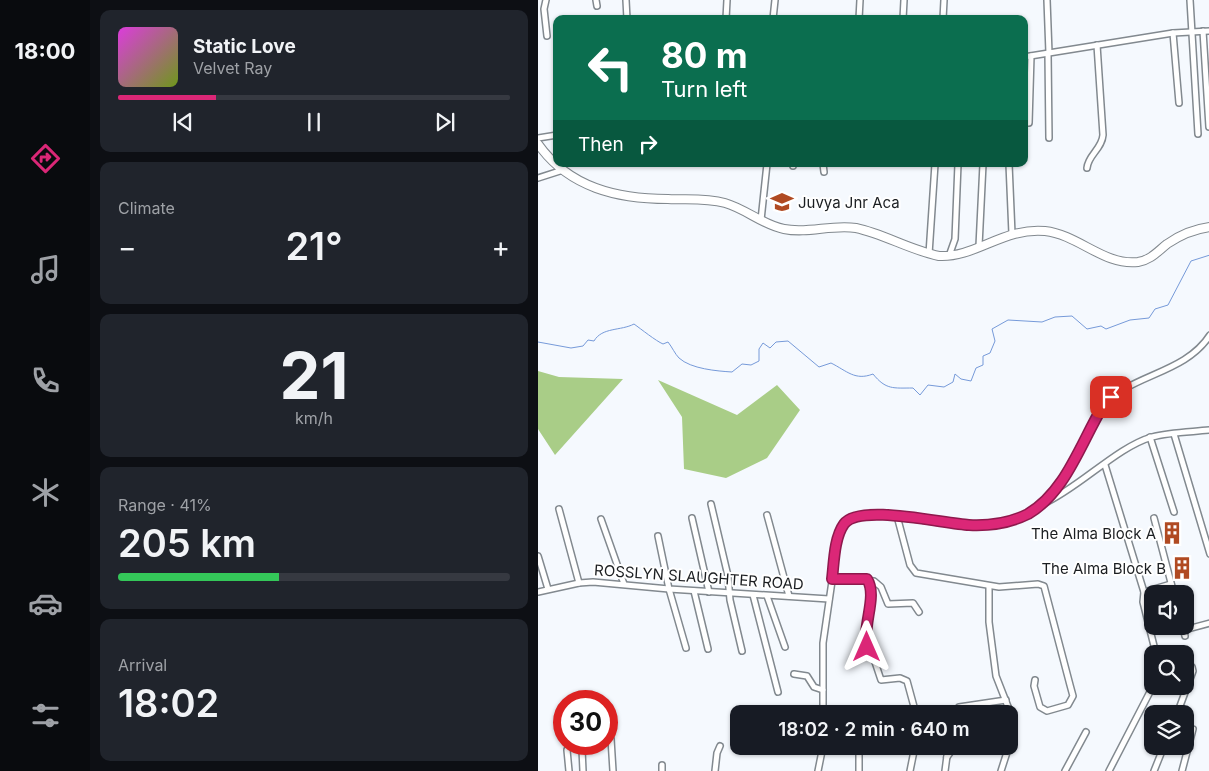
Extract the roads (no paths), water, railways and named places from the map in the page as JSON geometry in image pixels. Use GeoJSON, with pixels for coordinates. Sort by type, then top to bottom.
{"type":"FeatureCollection","features":[{"type":"Feature","properties":{"kind":"main road"},"geometry":{"type":"LineString","coordinates":[[538,144],[553,161]]}},
{"type":"Feature","properties":{"kind":"main road"},"geometry":{"type":"LineString","coordinates":[[560,167],[596,188],[615,195],[636,198],[702,199],[726,203],[784,229],[843,226],[858,229],[929,254],[949,257],[1012,234],[1024,231],[1046,231],[1062,235],[1114,260],[1126,263],[1141,261],[1153,256],[1183,234],[1210,227]]}},
{"type":"Feature","properties":{"kind":"street"},"geometry":{"type":"LineString","coordinates":[[546,0],[544,9],[547,36]]}},
{"type":"Feature","properties":{"kind":"street"},"geometry":{"type":"LineString","coordinates":[[626,0],[628,15]]}},
{"type":"Feature","properties":{"kind":"street"},"geometry":{"type":"LineString","coordinates":[[726,15],[727,0]]}},
{"type":"Feature","properties":{"kind":"street"},"geometry":{"type":"LineString","coordinates":[[774,15],[775,0]]}},
{"type":"Feature","properties":{"kind":"street"},"geometry":{"type":"LineString","coordinates":[[859,15],[860,0]]}},
{"type":"Feature","properties":{"kind":"street"},"geometry":{"type":"LineString","coordinates":[[903,15],[904,0]]}},
{"type":"Feature","properties":{"kind":"street"},"geometry":{"type":"LineString","coordinates":[[943,15],[944,0]]}},
{"type":"Feature","properties":{"kind":"street"},"geometry":{"type":"LineString","coordinates":[[1047,0],[1049,138]]}},
{"type":"Feature","properties":{"kind":"street"},"geometry":{"type":"LineString","coordinates":[[1190,0],[1193,31],[1194,97],[1198,134]]}},
{"type":"Feature","properties":{"kind":"street"},"geometry":{"type":"LineString","coordinates":[[1203,31],[1208,127]]}},
{"type":"Feature","properties":{"kind":"street"},"geometry":{"type":"LineString","coordinates":[[1028,56],[1174,33],[1210,31]]}},
{"type":"Feature","properties":{"kind":"street"},"geometry":{"type":"LineString","coordinates":[[1174,33],[1179,103]]}},
{"type":"Feature","properties":{"kind":"street"},"geometry":{"type":"LineString","coordinates":[[1087,168],[1088,162],[1103,143],[1104,135],[1097,45]]}},
{"type":"Feature","properties":{"kind":"street"},"geometry":{"type":"LineString","coordinates":[[1029,124],[1031,56]]}},
{"type":"Feature","properties":{"kind":"street"},"geometry":{"type":"LineString","coordinates":[[538,138],[553,136]]}},
{"type":"Feature","properties":{"kind":"street"},"geometry":{"type":"LineString","coordinates":[[761,220],[767,167]]}},
{"type":"Feature","properties":{"kind":"street"},"geometry":{"type":"LineString","coordinates":[[823,167],[824,172]]}},
{"type":"Feature","properties":{"kind":"street"},"geometry":{"type":"LineString","coordinates":[[929,254],[935,167]]}},
{"type":"Feature","properties":{"kind":"street"},"geometry":{"type":"LineString","coordinates":[[949,257],[955,239],[958,167]]}},
{"type":"Feature","properties":{"kind":"street"},"geometry":{"type":"LineString","coordinates":[[980,246],[983,167]]}},
{"type":"Feature","properties":{"kind":"street"},"geometry":{"type":"LineString","coordinates":[[1009,167],[1012,234]]}},
{"type":"Feature","properties":{"kind":"street"},"geometry":{"type":"LineString","coordinates":[[538,178],[563,170]]}},
{"type":"Feature","properties":{"kind":"street"},"geometry":{"type":"LineString","coordinates":[[1040,505],[1070,467],[1094,422],[1111,397],[1166,371],[1197,350],[1210,335]]}},
{"type":"Feature","properties":{"kind":"street"},"geometry":{"type":"LineString","coordinates":[[823,705],[823,643],[839,533],[847,521],[862,515],[898,516],[971,525],[996,524],[1014,520],[1054,499],[1133,445],[1150,437],[1210,430]]}},
{"type":"Feature","properties":{"kind":"street"},"geometry":{"type":"LineString","coordinates":[[1174,434],[1210,554]]}},
{"type":"Feature","properties":{"kind":"street"},"geometry":{"type":"LineString","coordinates":[[1150,437],[1174,512]]}},
{"type":"Feature","properties":{"kind":"street"},"geometry":{"type":"LineString","coordinates":[[1104,465],[1144,592],[1144,606]]}},
{"type":"Feature","properties":{"kind":"street"},"geometry":{"type":"LineString","coordinates":[[711,504],[728,576],[742,651]]}},
{"type":"Feature","properties":{"kind":"street"},"geometry":{"type":"LineString","coordinates":[[560,509],[579,583]]}},
{"type":"Feature","properties":{"kind":"street"},"geometry":{"type":"LineString","coordinates":[[767,514],[789,596]]}},
{"type":"Feature","properties":{"kind":"street"},"geometry":{"type":"LineString","coordinates":[[898,516],[910,565],[916,573],[1009,588],[1038,584],[1044,586],[1070,685],[1071,700],[1068,705],[1047,711],[1040,707],[1034,686],[1036,680]]}},
{"type":"Feature","properties":{"kind":"street"},"geometry":{"type":"LineString","coordinates":[[692,518],[709,592]]}},
{"type":"Feature","properties":{"kind":"street"},"geometry":{"type":"LineString","coordinates":[[1154,518],[1171,584],[1168,585]]}},
{"type":"Feature","properties":{"kind":"street"},"geometry":{"type":"LineString","coordinates":[[601,519],[624,584]]}},
{"type":"Feature","properties":{"kind":"street"},"geometry":{"type":"LineString","coordinates":[[658,536],[669,589],[686,648]]}},
{"type":"Feature","properties":{"kind":"street"},"geometry":{"type":"LineString","coordinates":[[538,556],[548,589]]}},
{"type":"Feature","properties":{"kind":"street"},"geometry":{"type":"LineString","coordinates":[[832,579],[867,579],[878,583],[888,604],[914,603],[919,612]]}},
{"type":"Feature","properties":{"kind":"street"},"geometry":{"type":"LineString","coordinates":[[867,579],[872,592],[867,620],[867,647],[873,656],[880,679],[900,678],[907,681],[914,705]]}},
{"type":"Feature","properties":{"kind":"street","name":"ROSSLYN SLAUGHTER ROAD"},"geometry":{"type":"LineString","coordinates":[[538,592],[579,583],[624,584],[730,594],[829,599]]}},
{"type":"Feature","properties":{"kind":"street"},"geometry":{"type":"LineString","coordinates":[[990,586],[989,622],[996,676],[1008,705]]}},
{"type":"Feature","properties":{"kind":"street"},"geometry":{"type":"LineString","coordinates":[[694,591],[708,648]]}},
{"type":"Feature","properties":{"kind":"street"},"geometry":{"type":"LineString","coordinates":[[753,595],[778,692]]}},
{"type":"Feature","properties":{"kind":"street"},"geometry":{"type":"LineString","coordinates":[[767,596],[785,647]]}},
{"type":"Feature","properties":{"kind":"street"},"geometry":{"type":"LineString","coordinates":[[1194,628],[1210,623]]}},
{"type":"Feature","properties":{"kind":"street"},"geometry":{"type":"LineString","coordinates":[[794,674],[807,676],[814,686],[823,690]]}},
{"type":"Feature","properties":{"kind":"street"},"geometry":{"type":"LineString","coordinates":[[1109,771],[1148,695]]}},
{"type":"Feature","properties":{"kind":"street"},"geometry":{"type":"LineString","coordinates":[[972,705],[1006,700]]}},
{"type":"Feature","properties":{"kind":"street"},"geometry":{"type":"LineString","coordinates":[[1066,771],[1086,732]]}},
{"type":"Feature","properties":{"kind":"street"},"geometry":{"type":"LineString","coordinates":[[715,771],[717,753],[720,746]]}},
{"type":"Feature","properties":{"kind":"street"},"geometry":{"type":"LineString","coordinates":[[568,755],[568,771]]}},
{"type":"Feature","properties":{"kind":"street"},"geometry":{"type":"LineString","coordinates":[[582,755],[583,771]]}},
{"type":"Feature","properties":{"kind":"street"},"geometry":{"type":"LineString","coordinates":[[612,755],[613,771]]}},
{"type":"Feature","properties":{"kind":"street"},"geometry":{"type":"LineString","coordinates":[[818,771],[821,755]]}},
{"type":"Feature","properties":{"kind":"street"},"geometry":{"type":"LineString","coordinates":[[858,755],[859,771]]}},
{"type":"Feature","properties":{"kind":"street"},"geometry":{"type":"LineString","coordinates":[[910,771],[913,755]]}},
{"type":"Feature","properties":{"kind":"street"},"geometry":{"type":"LineString","coordinates":[[1001,771],[1006,755]]}},
{"type":"Feature","properties":{"kind":"street"},"geometry":{"type":"LineString","coordinates":[[1154,771],[1160,755]]}},
{"type":"Feature","properties":{"kind":"street"},"geometry":{"type":"LineString","coordinates":[[1182,771],[1186,755]]}},
{"type":"Feature","properties":{"kind":"street"},"geometry":{"type":"LineString","coordinates":[[945,771],[947,757]]}},
{"type":"Feature","properties":{"kind":"waterway"},"geometry":{"type":"LineString","coordinates":[[538,342],[571,348],[583,346],[588,340],[594,341],[602,333],[634,324],[663,344],[668,342],[678,356],[690,365],[704,369],[732,372],[742,364],[751,365],[759,361],[759,349],[763,343],[770,348],[776,342],[788,341],[819,367],[831,363],[856,376],[873,374],[882,383],[890,387],[913,388],[920,395],[928,385],[944,387],[953,382],[955,374],[961,379],[971,381],[976,368],[983,365],[983,356],[990,353],[995,341],[992,329],[1008,320],[1042,322],[1055,317],[1072,316],[1087,329],[1101,326],[1106,329],[1130,320],[1149,318],[1155,309],[1168,305],[1191,261],[1210,255]]}},
{"type":"Feature","properties":{"kind":"place","name":"Juvya Jnr Aca"},"geometry":{"type":"Point","coordinates":[782,202]}},
{"type":"Feature","properties":{"kind":"place","name":"The Alma Block A"},"geometry":{"type":"Point","coordinates":[1172,533]}},
{"type":"Feature","properties":{"kind":"place","name":"The Alma Block B"},"geometry":{"type":"Point","coordinates":[1182,568]}}]}
